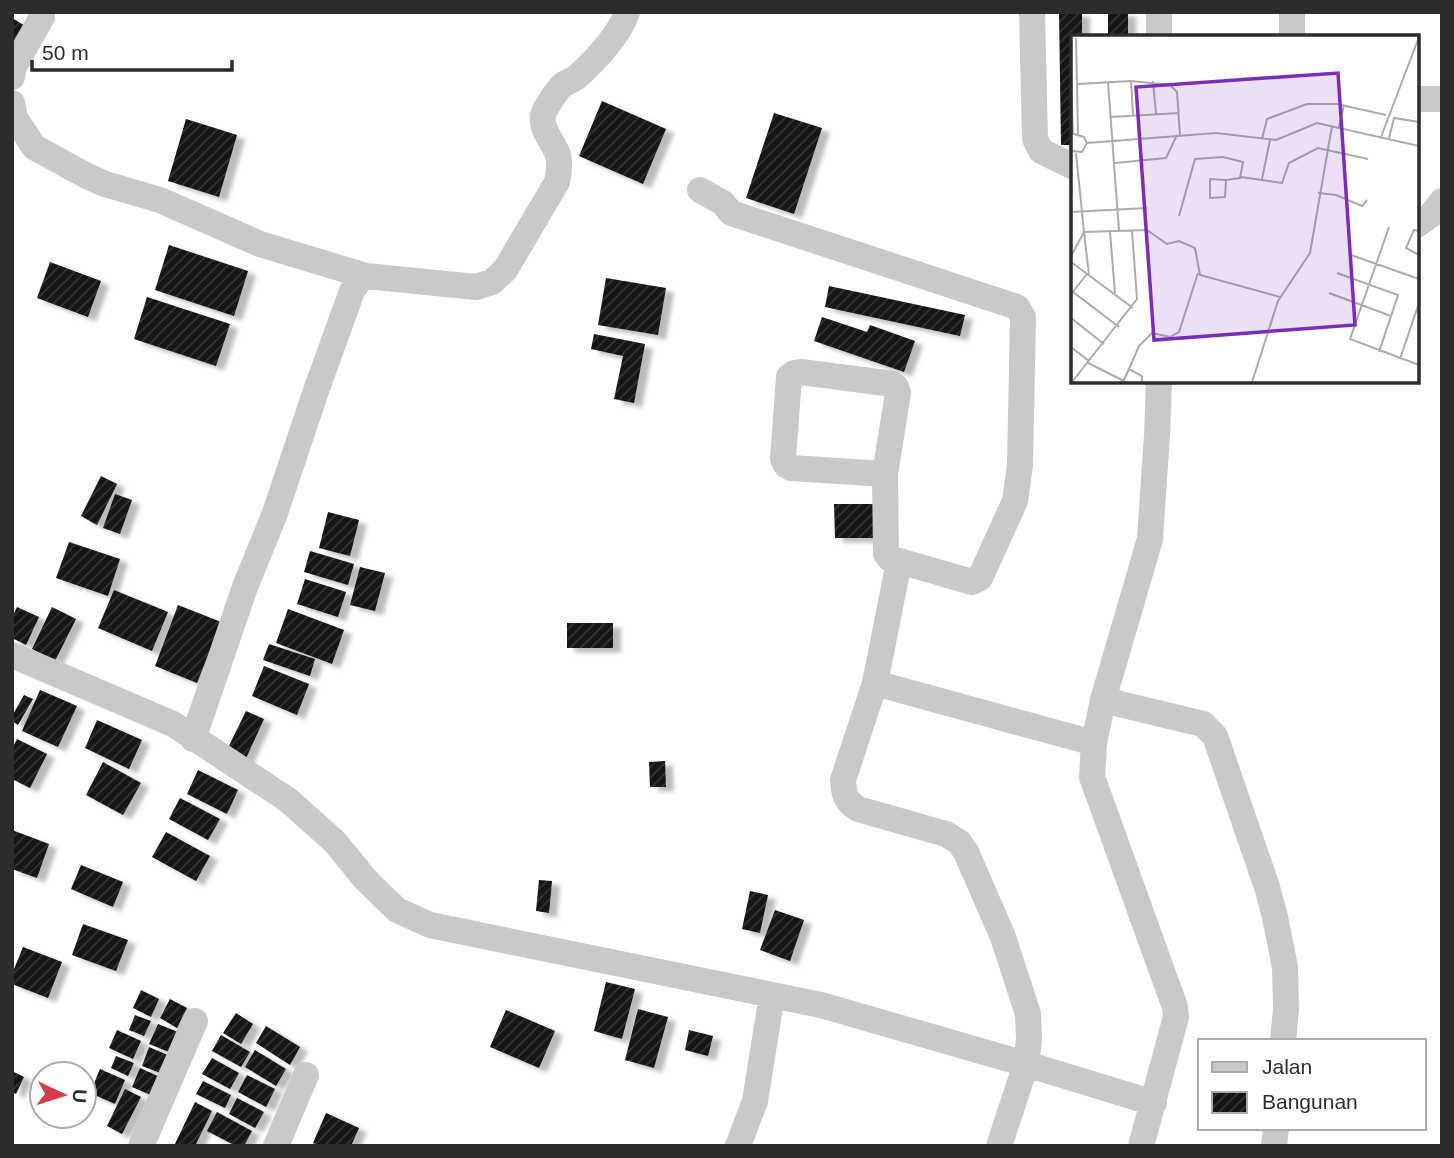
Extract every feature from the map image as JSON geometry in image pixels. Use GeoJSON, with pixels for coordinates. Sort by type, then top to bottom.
{"type":"FeatureCollection","features":[{"type":"Feature","properties":{"kind":"street"},"geometry":{"type":"LineString","coordinates":[[12,77],[14,67],[42,17],[42,12]]}},
{"type":"Feature","properties":{"kind":"street"},"geometry":{"type":"LineString","coordinates":[[12,103],[15,118],[34,147],[105,184],[160,200],[260,244],[366,276],[476,287],[492,282],[505,270],[557,182],[558,155],[543,122],[544,113],[562,86],[577,78],[610,42],[627,12]]}},
{"type":"Feature","properties":{"kind":"street"},"geometry":{"type":"LineString","coordinates":[[1032,12],[1035,139],[1041,151],[1071,165]]}},
{"type":"Feature","properties":{"kind":"street"},"geometry":{"type":"LineString","coordinates":[[1159,12],[1159,35]]}},
{"type":"Feature","properties":{"kind":"street"},"geometry":{"type":"LineString","coordinates":[[1292,12],[1292,35]]}},
{"type":"Feature","properties":{"kind":"street"},"geometry":{"type":"LineString","coordinates":[[1419,99],[1442,99]]}},
{"type":"Feature","properties":{"kind":"street"},"geometry":{"type":"LineString","coordinates":[[700,190],[723,203],[731,213],[1017,307],[1023,317],[1020,465],[1015,501],[980,578],[972,582],[899,562],[886,554],[885,474],[898,393],[896,387],[893,384],[801,372],[789,377],[783,459],[786,465],[791,468],[885,474]]}},
{"type":"Feature","properties":{"kind":"street"},"geometry":{"type":"LineString","coordinates":[[1419,224],[1431,215],[1442,201]]}},
{"type":"Feature","properties":{"kind":"street"},"geometry":{"type":"LineString","coordinates":[[194,739],[245,587],[275,513],[348,303],[358,282],[366,276]]}},
{"type":"Feature","properties":{"kind":"street"},"geometry":{"type":"LineString","coordinates":[[1147,1144],[1154,1103],[1176,1017],[1175,1007],[1092,777],[1094,743],[1104,700],[1150,539],[1159,383]]}},
{"type":"Feature","properties":{"kind":"street"},"geometry":{"type":"LineString","coordinates":[[899,562],[875,683],[843,780],[844,796],[858,809],[946,834],[959,842],[966,852],[1003,937],[1028,1014],[1026,1063],[999,1146]]}},
{"type":"Feature","properties":{"kind":"street"},"geometry":{"type":"LineString","coordinates":[[12,655],[173,724],[288,800],[335,842],[366,880],[397,910],[430,925],[821,1005],[1026,1063],[1154,1103]]}},
{"type":"Feature","properties":{"kind":"street"},"geometry":{"type":"LineString","coordinates":[[875,683],[1094,743]]}},
{"type":"Feature","properties":{"kind":"street"},"geometry":{"type":"LineString","coordinates":[[1104,700],[1203,724],[1215,736],[1275,917],[1285,967],[1283,1039]]}},
{"type":"Feature","properties":{"kind":"street"},"geometry":{"type":"LineString","coordinates":[[738,1146],[755,1101],[772,995]]}},
{"type":"Feature","properties":{"kind":"street"},"geometry":{"type":"LineString","coordinates":[[141,1146],[195,1021]]}},
{"type":"Feature","properties":{"kind":"street"},"geometry":{"type":"LineString","coordinates":[[276,1146],[306,1075]]}},
{"type":"Feature","properties":{"kind":"building"},"geometry":{"type":"Polygon","coordinates":[[[1059,12],[1082,12],[1082,35],[1071,35],[1071,145],[1061,145],[1059,12]]]}},
{"type":"Feature","properties":{"kind":"building"},"geometry":{"type":"Polygon","coordinates":[[[1108,12],[1128,12],[1128,35],[1108,35],[1108,12]]]}},
{"type":"Feature","properties":{"kind":"building"},"geometry":{"type":"Polygon","coordinates":[[[12,18],[27,27],[12,52],[12,18]]]}},
{"type":"Feature","properties":{"kind":"building"},"geometry":{"type":"Polygon","coordinates":[[[602,101],[666,129],[643,184],[579,156],[602,101]]]}},
{"type":"Feature","properties":{"kind":"building"},"geometry":{"type":"Polygon","coordinates":[[[774,113],[822,128],[794,214],[746,198],[774,113]]]}},
{"type":"Feature","properties":{"kind":"building"},"geometry":{"type":"Polygon","coordinates":[[[186,119],[237,135],[219,197],[168,181],[186,119]]]}},
{"type":"Feature","properties":{"kind":"building"},"geometry":{"type":"Polygon","coordinates":[[[169,245],[248,271],[234,316],[155,290],[169,245]]]}},
{"type":"Feature","properties":{"kind":"building"},"geometry":{"type":"Polygon","coordinates":[[[50,262],[101,281],[88,317],[37,298],[50,262]]]}},
{"type":"Feature","properties":{"kind":"building"},"geometry":{"type":"Polygon","coordinates":[[[606,278],[666,288],[658,335],[598,325],[606,278]]]}},
{"type":"Feature","properties":{"kind":"building"},"geometry":{"type":"Polygon","coordinates":[[[829,286],[965,315],[960,336],[825,307],[829,286]]]}},
{"type":"Feature","properties":{"kind":"building"},"geometry":{"type":"Polygon","coordinates":[[[147,297],[230,324],[216,366],[134,339],[147,297]]]}},
{"type":"Feature","properties":{"kind":"building"},"geometry":{"type":"Polygon","coordinates":[[[822,317],[867,332],[870,325],[915,341],[904,372],[814,341],[822,317]]]}},
{"type":"Feature","properties":{"kind":"building"},"geometry":{"type":"Polygon","coordinates":[[[594,334],[645,344],[634,403],[614,399],[623,356],[591,349],[594,334]]]}},
{"type":"Feature","properties":{"kind":"building"},"geometry":{"type":"Polygon","coordinates":[[[101,476],[117,484],[97,525],[81,516],[101,476]]]}},
{"type":"Feature","properties":{"kind":"building"},"geometry":{"type":"Polygon","coordinates":[[[115,494],[132,500],[120,534],[103,528],[115,494]]]}},
{"type":"Feature","properties":{"kind":"building"},"geometry":{"type":"Polygon","coordinates":[[[834,504],[877,504],[876,538],[835,538],[834,504]]]}},
{"type":"Feature","properties":{"kind":"building"},"geometry":{"type":"Polygon","coordinates":[[[328,512],[359,520],[350,556],[319,548],[328,512]]]}},
{"type":"Feature","properties":{"kind":"building"},"geometry":{"type":"Polygon","coordinates":[[[69,542],[120,559],[108,596],[56,578],[69,542]]]}},
{"type":"Feature","properties":{"kind":"building"},"geometry":{"type":"Polygon","coordinates":[[[310,551],[354,564],[348,585],[304,572],[310,551]]]}},
{"type":"Feature","properties":{"kind":"building"},"geometry":{"type":"Polygon","coordinates":[[[360,567],[385,573],[375,611],[350,605],[360,567]]]}},
{"type":"Feature","properties":{"kind":"building"},"geometry":{"type":"Polygon","coordinates":[[[305,579],[346,592],[338,617],[297,604],[305,579]]]}},
{"type":"Feature","properties":{"kind":"building"},"geometry":{"type":"Polygon","coordinates":[[[114,590],[168,612],[152,651],[98,628],[114,590]]]}},
{"type":"Feature","properties":{"kind":"building"},"geometry":{"type":"Polygon","coordinates":[[[178,605],[221,622],[197,683],[155,666],[178,605]]]}},
{"type":"Feature","properties":{"kind":"building"},"geometry":{"type":"Polygon","coordinates":[[[17,607],[39,617],[26,645],[12,638],[12,618],[17,607]]]}},
{"type":"Feature","properties":{"kind":"building"},"geometry":{"type":"Polygon","coordinates":[[[52,607],[76,619],[55,661],[32,649],[52,607]]]}},
{"type":"Feature","properties":{"kind":"building"},"geometry":{"type":"Polygon","coordinates":[[[288,609],[344,630],[332,664],[276,643],[288,609]]]}},
{"type":"Feature","properties":{"kind":"building"},"geometry":{"type":"Polygon","coordinates":[[[567,623],[613,623],[613,648],[567,648],[567,623]]]}},
{"type":"Feature","properties":{"kind":"building"},"geometry":{"type":"Polygon","coordinates":[[[269,644],[315,659],[310,676],[263,660],[269,644]]]}},
{"type":"Feature","properties":{"kind":"building"},"geometry":{"type":"Polygon","coordinates":[[[264,666],[309,684],[297,715],[252,696],[264,666]]]}},
{"type":"Feature","properties":{"kind":"building"},"geometry":{"type":"Polygon","coordinates":[[[40,690],[77,706],[58,747],[22,731],[40,690]]]}},
{"type":"Feature","properties":{"kind":"building"},"geometry":{"type":"Polygon","coordinates":[[[24,695],[33,699],[18,725],[12,721],[12,716],[24,695]]]}},
{"type":"Feature","properties":{"kind":"building"},"geometry":{"type":"Polygon","coordinates":[[[246,711],[264,719],[243,765],[224,756],[246,711]]]}},
{"type":"Feature","properties":{"kind":"building"},"geometry":{"type":"Polygon","coordinates":[[[97,720],[142,740],[129,769],[85,748],[97,720]]]}},
{"type":"Feature","properties":{"kind":"building"},"geometry":{"type":"Polygon","coordinates":[[[17,739],[47,754],[30,788],[12,779],[12,749],[17,739]]]}},
{"type":"Feature","properties":{"kind":"building"},"geometry":{"type":"Polygon","coordinates":[[[665,761],[666,787],[650,787],[649,762],[665,761]]]}},
{"type":"Feature","properties":{"kind":"building"},"geometry":{"type":"Polygon","coordinates":[[[103,762],[141,783],[123,815],[86,795],[103,762]]]}},
{"type":"Feature","properties":{"kind":"building"},"geometry":{"type":"Polygon","coordinates":[[[198,770],[238,790],[227,814],[187,794],[198,770]]]}},
{"type":"Feature","properties":{"kind":"building"},"geometry":{"type":"Polygon","coordinates":[[[180,798],[220,819],[208,840],[169,819],[180,798]]]}},
{"type":"Feature","properties":{"kind":"building"},"geometry":{"type":"Polygon","coordinates":[[[12,830],[49,844],[37,878],[12,869],[12,830]]]}},
{"type":"Feature","properties":{"kind":"building"},"geometry":{"type":"Polygon","coordinates":[[[166,832],[210,856],[196,881],[152,857],[166,832]]]}},
{"type":"Feature","properties":{"kind":"building"},"geometry":{"type":"Polygon","coordinates":[[[81,865],[123,882],[113,907],[71,889],[81,865]]]}},
{"type":"Feature","properties":{"kind":"building"},"geometry":{"type":"Polygon","coordinates":[[[539,880],[552,881],[549,913],[536,911],[539,880]]]}},
{"type":"Feature","properties":{"kind":"building"},"geometry":{"type":"Polygon","coordinates":[[[750,891],[768,895],[760,933],[742,929],[750,891]]]}},
{"type":"Feature","properties":{"kind":"building"},"geometry":{"type":"Polygon","coordinates":[[[775,910],[804,920],[790,961],[760,950],[775,910]]]}},
{"type":"Feature","properties":{"kind":"building"},"geometry":{"type":"Polygon","coordinates":[[[83,924],[128,940],[116,971],[72,955],[83,924]]]}},
{"type":"Feature","properties":{"kind":"building"},"geometry":{"type":"Polygon","coordinates":[[[23,947],[62,962],[48,998],[12,984],[12,974],[23,947]]]}},
{"type":"Feature","properties":{"kind":"building"},"geometry":{"type":"Polygon","coordinates":[[[606,982],[635,989],[622,1039],[594,1031],[606,982]]]}},
{"type":"Feature","properties":{"kind":"building"},"geometry":{"type":"Polygon","coordinates":[[[141,990],[159,999],[151,1017],[133,1008],[141,990]]]}},
{"type":"Feature","properties":{"kind":"building"},"geometry":{"type":"Polygon","coordinates":[[[170,999],[187,1008],[177,1028],[160,1018],[170,999]]]}},
{"type":"Feature","properties":{"kind":"building"},"geometry":{"type":"Polygon","coordinates":[[[638,1009],[668,1017],[654,1068],[625,1060],[638,1009]]]}},
{"type":"Feature","properties":{"kind":"building"},"geometry":{"type":"Polygon","coordinates":[[[506,1010],[555,1031],[539,1068],[490,1047],[506,1010]]]}},
{"type":"Feature","properties":{"kind":"building"},"geometry":{"type":"Polygon","coordinates":[[[236,1013],[253,1024],[241,1044],[223,1033],[236,1013]]]}},
{"type":"Feature","properties":{"kind":"building"},"geometry":{"type":"Polygon","coordinates":[[[135,1015],[151,1021],[144,1036],[129,1030],[135,1015]]]}},
{"type":"Feature","properties":{"kind":"building"},"geometry":{"type":"Polygon","coordinates":[[[158,1024],[178,1032],[169,1052],[149,1044],[158,1024]]]}},
{"type":"Feature","properties":{"kind":"building"},"geometry":{"type":"Polygon","coordinates":[[[266,1026],[300,1047],[290,1065],[256,1043],[266,1026]]]}},
{"type":"Feature","properties":{"kind":"building"},"geometry":{"type":"Polygon","coordinates":[[[117,1030],[141,1041],[133,1059],[109,1048],[117,1030]]]}},
{"type":"Feature","properties":{"kind":"building"},"geometry":{"type":"Polygon","coordinates":[[[689,1030],[713,1036],[708,1056],[685,1050],[689,1030]]]}},
{"type":"Feature","properties":{"kind":"building"},"geometry":{"type":"Polygon","coordinates":[[[221,1035],[250,1052],[241,1067],[212,1051],[221,1035]]]}},
{"type":"Feature","properties":{"kind":"building"},"geometry":{"type":"Polygon","coordinates":[[[149,1047],[170,1056],[163,1074],[142,1066],[149,1047]]]}},
{"type":"Feature","properties":{"kind":"building"},"geometry":{"type":"Polygon","coordinates":[[[255,1050],[286,1069],[276,1086],[245,1067],[255,1050]]]}},
{"type":"Feature","properties":{"kind":"building"},"geometry":{"type":"Polygon","coordinates":[[[116,1056],[134,1063],[128,1076],[111,1068],[116,1056]]]}},
{"type":"Feature","properties":{"kind":"building"},"geometry":{"type":"Polygon","coordinates":[[[212,1058],[239,1073],[230,1089],[202,1074],[212,1058]]]}},
{"type":"Feature","properties":{"kind":"building"},"geometry":{"type":"Polygon","coordinates":[[[140,1068],[160,1077],[153,1096],[132,1087],[140,1068]]]}},
{"type":"Feature","properties":{"kind":"building"},"geometry":{"type":"Polygon","coordinates":[[[100,1069],[125,1080],[115,1104],[98,1097],[100,1069]]]}},
{"type":"Feature","properties":{"kind":"building"},"geometry":{"type":"Polygon","coordinates":[[[12,1071],[24,1077],[16,1094],[12,1092],[12,1071]]]}},
{"type":"Feature","properties":{"kind":"building"},"geometry":{"type":"Polygon","coordinates":[[[247,1075],[275,1089],[266,1107],[238,1092],[247,1075]]]}},
{"type":"Feature","properties":{"kind":"building"},"geometry":{"type":"Polygon","coordinates":[[[203,1081],[231,1095],[225,1108],[196,1094],[203,1081]]]}},
{"type":"Feature","properties":{"kind":"building"},"geometry":{"type":"Polygon","coordinates":[[[125,1089],[141,1097],[122,1134],[107,1126],[125,1089]]]}},
{"type":"Feature","properties":{"kind":"building"},"geometry":{"type":"Polygon","coordinates":[[[237,1098],[264,1112],[255,1128],[229,1114],[237,1098]]]}},
{"type":"Feature","properties":{"kind":"building"},"geometry":{"type":"Polygon","coordinates":[[[195,1102],[212,1111],[195,1146],[174,1146],[195,1102]]]}},
{"type":"Feature","properties":{"kind":"building"},"geometry":{"type":"Polygon","coordinates":[[[217,1112],[252,1131],[244,1146],[236,1146],[207,1131],[217,1112]]]}},
{"type":"Feature","properties":{"kind":"building"},"geometry":{"type":"Polygon","coordinates":[[[326,1113],[359,1128],[351,1146],[320,1146],[313,1143],[326,1113]]]}}]}
